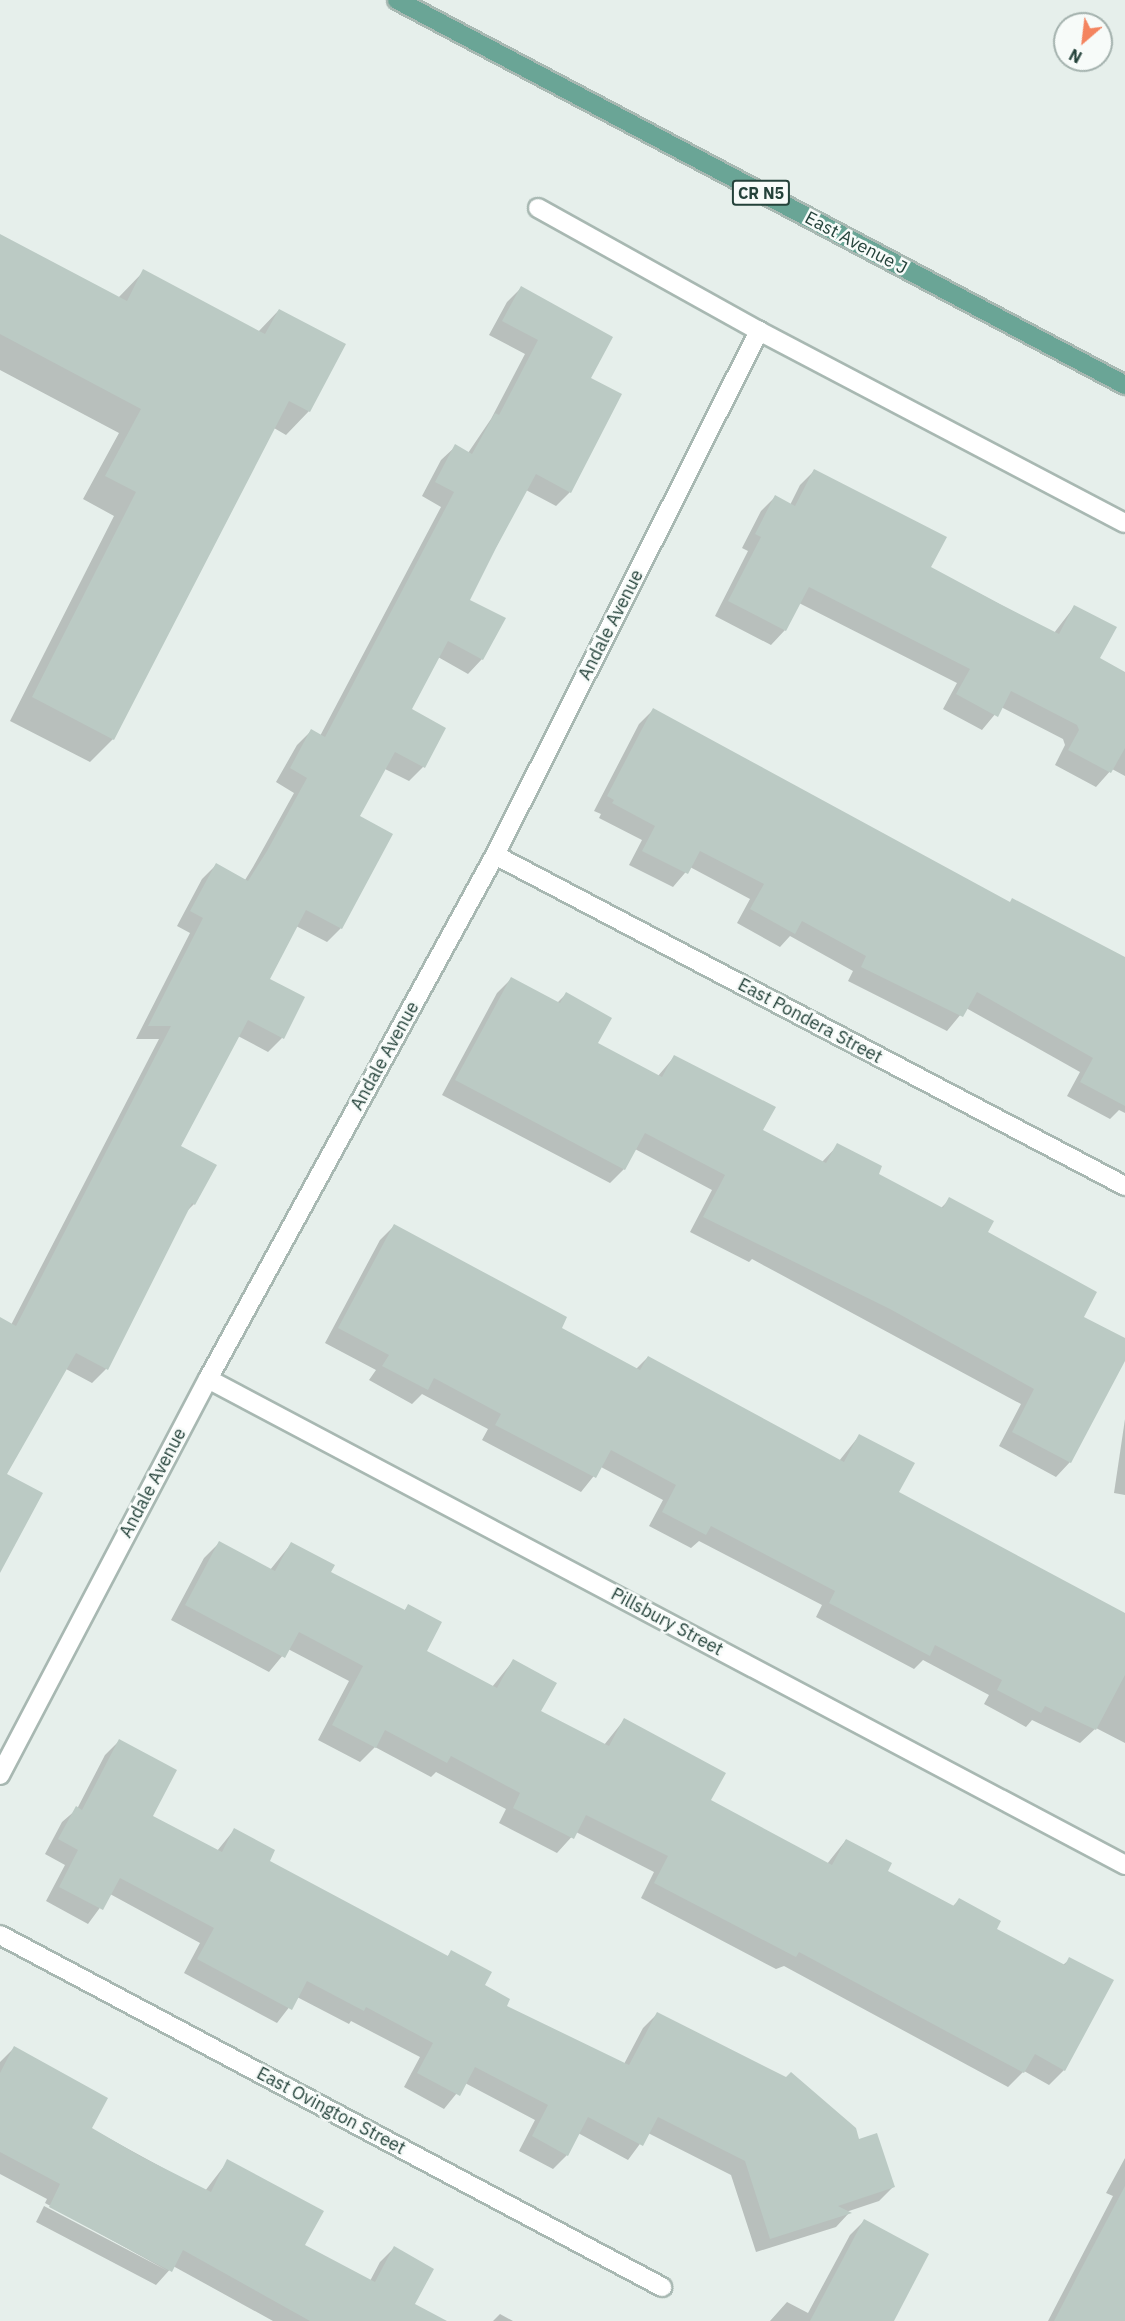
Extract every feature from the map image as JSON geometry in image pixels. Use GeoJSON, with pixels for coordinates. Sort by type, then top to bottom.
{"type":"FeatureCollection","features":[{"type":"Feature","properties":{"kind":"main road","name":"East Avenue J"},"geometry":{"type":"LineString","coordinates":[[397,0],[1125,385]]}},
{"type":"Feature","properties":{"kind":"street"},"geometry":{"type":"LineString","coordinates":[[538,208],[759,331],[1125,523]]}},
{"type":"Feature","properties":{"kind":"street","name":"Andale Avenue"},"geometry":{"type":"LineString","coordinates":[[0,1775],[208,1379],[495,855],[759,331]]}},
{"type":"Feature","properties":{"kind":"street","name":"East Pondera Street"},"geometry":{"type":"LineString","coordinates":[[495,855],[1125,1186]]}},
{"type":"Feature","properties":{"kind":"street","name":"Pillsbury Street"},"geometry":{"type":"LineString","coordinates":[[208,1379],[1125,1865]]}},
{"type":"Feature","properties":{"kind":"street","name":"East Ovington Street"},"geometry":{"type":"LineString","coordinates":[[0,1935],[662,2287]]}},
{"type":"Feature","properties":{"kind":"building"},"geometry":{"type":"Polygon","coordinates":[[[0,234],[127,301],[143,269],[265,334],[279,309],[346,344],[310,412],[289,401],[114,740],[32,697],[136,492],[105,476],[141,409],[0,334],[0,234]]]}},
{"type":"Feature","properties":{"kind":"building"},"geometry":{"type":"Polygon","coordinates":[[[521,286],[613,337],[591,378],[622,394],[571,493],[536,474],[496,548],[470,600],[506,618],[483,660],[448,641],[412,709],[446,728],[425,768],[395,752],[360,816],[393,834],[342,929],[306,910],[270,979],[305,997],[284,1039],[248,1020],[181,1146],[217,1165],[195,1205],[192,1203],[108,1370],[76,1353],[7,1474],[43,1493],[0,1573],[0,1317],[16,1326],[171,1026],[148,1026],[203,918],[190,911],[216,863],[248,881],[267,851],[307,778],[290,768],[311,729],[325,737],[454,492],[435,482],[455,444],[472,454],[495,413],[499,415],[538,340],[502,321],[521,286]]]}},
{"type":"Feature","properties":{"kind":"building"},"geometry":{"type":"Polygon","coordinates":[[[814,469],[947,537],[931,567],[1000,604],[1059,634],[1074,605],[1117,627],[1100,658],[1125,672],[1125,748],[1111,773],[1068,750],[1079,730],[1077,725],[1011,691],[998,717],[956,694],[970,669],[809,587],[786,631],[728,601],[761,537],[755,534],[775,495],[795,506],[814,469]]]}},
{"type":"Feature","properties":{"kind":"building"},"geometry":{"type":"Polygon","coordinates":[[[653,708],[1010,902],[1012,898],[1125,957],[1125,1106],[1080,1082],[1093,1058],[977,992],[963,1017],[861,967],[866,956],[802,921],[795,934],[750,909],[764,884],[700,851],[688,874],[642,851],[655,826],[612,803],[614,800],[607,796],[653,708]]]}},
{"type":"Feature","properties":{"kind":"building"},"geometry":{"type":"Polygon","coordinates":[[[511,977],[560,1003],[566,992],[612,1018],[598,1043],[662,1077],[674,1055],[776,1107],[763,1130],[826,1163],[837,1143],[882,1166],[879,1174],[943,1208],[949,1197],[994,1221],[988,1232],[1097,1292],[1084,1317],[1125,1338],[1125,1361],[1071,1463],[1012,1432],[1034,1389],[890,1309],[703,1217],[725,1175],[645,1133],[625,1170],[455,1080],[511,977]]]}},
{"type":"Feature","properties":{"kind":"building"},"geometry":{"type":"Polygon","coordinates":[[[394,1224],[567,1317],[562,1328],[640,1370],[648,1356],[844,1462],[859,1434],[915,1463],[899,1492],[1125,1613],[1125,1675],[1096,1730],[1045,1706],[1041,1713],[997,1690],[1002,1680],[935,1645],[930,1656],[829,1603],[835,1591],[711,1526],[706,1535],[662,1512],[676,1485],[611,1450],[596,1478],[495,1425],[501,1414],[434,1378],[428,1390],[382,1366],[389,1355],[338,1328],[394,1224]]]}},
{"type":"Feature","properties":{"kind":"building"},"geometry":{"type":"Polygon","coordinates":[[[219,1541],[275,1571],[291,1542],[335,1565],[331,1572],[405,1610],[408,1604],[442,1622],[427,1651],[497,1688],[513,1659],[557,1683],[541,1711],[609,1746],[624,1718],[726,1773],[711,1800],[832,1865],[846,1839],[892,1863],[888,1871],[954,1906],[959,1898],[1001,1921],[997,1929],[1065,1965],[1069,1957],[1114,1980],[1065,2071],[1035,2054],[1024,2073],[799,1952],[796,1957],[654,1883],[668,1856],[586,1815],[574,1839],[513,1808],[520,1793],[451,1756],[447,1763],[385,1730],[376,1748],[332,1725],[363,1666],[299,1632],[285,1658],[185,1605],[219,1541]]]}},
{"type":"Feature","properties":{"kind":"building"},"geometry":{"type":"Polygon","coordinates":[[[119,1739],[177,1770],[153,1816],[222,1852],[234,1828],[275,1850],[270,1861],[448,1956],[451,1950],[492,1972],[485,1985],[510,1999],[507,2006],[629,2065],[657,2012],[786,2077],[791,2072],[856,2128],[859,2139],[877,2133],[895,2187],[838,2206],[852,2213],[770,2239],[745,2161],[658,2117],[643,2146],[588,2117],[568,2156],[532,2136],[548,2105],[475,2067],[460,2096],[417,2073],[433,2043],[366,2007],[364,2011],[307,1981],[292,2010],[197,1959],[214,1928],[120,1878],[103,1910],[59,1887],[78,1850],[58,1839],[76,1806],[82,1810],[119,1739]]]}},
{"type":"Feature","properties":{"kind":"building"},"geometry":{"type":"Polygon","coordinates":[[[14,2046],[108,2098],[92,2128],[140,2156],[211,2192],[227,2159],[324,2211],[305,2245],[375,2282],[394,2246],[434,2269],[415,2304],[447,2321],[310,2321],[183,2250],[172,2272],[49,2207],[60,2184],[0,2152],[0,2073],[14,2046]]]}},
{"type":"Feature","properties":{"kind":"building"},"geometry":{"type":"Polygon","coordinates":[[[1125,2186],[1125,2321],[1054,2321],[1079,2273],[1125,2186]]]}},
{"type":"Feature","properties":{"kind":"building"},"geometry":{"type":"Polygon","coordinates":[[[864,2219],[929,2254],[894,2321],[810,2321],[864,2219]]]}}]}
